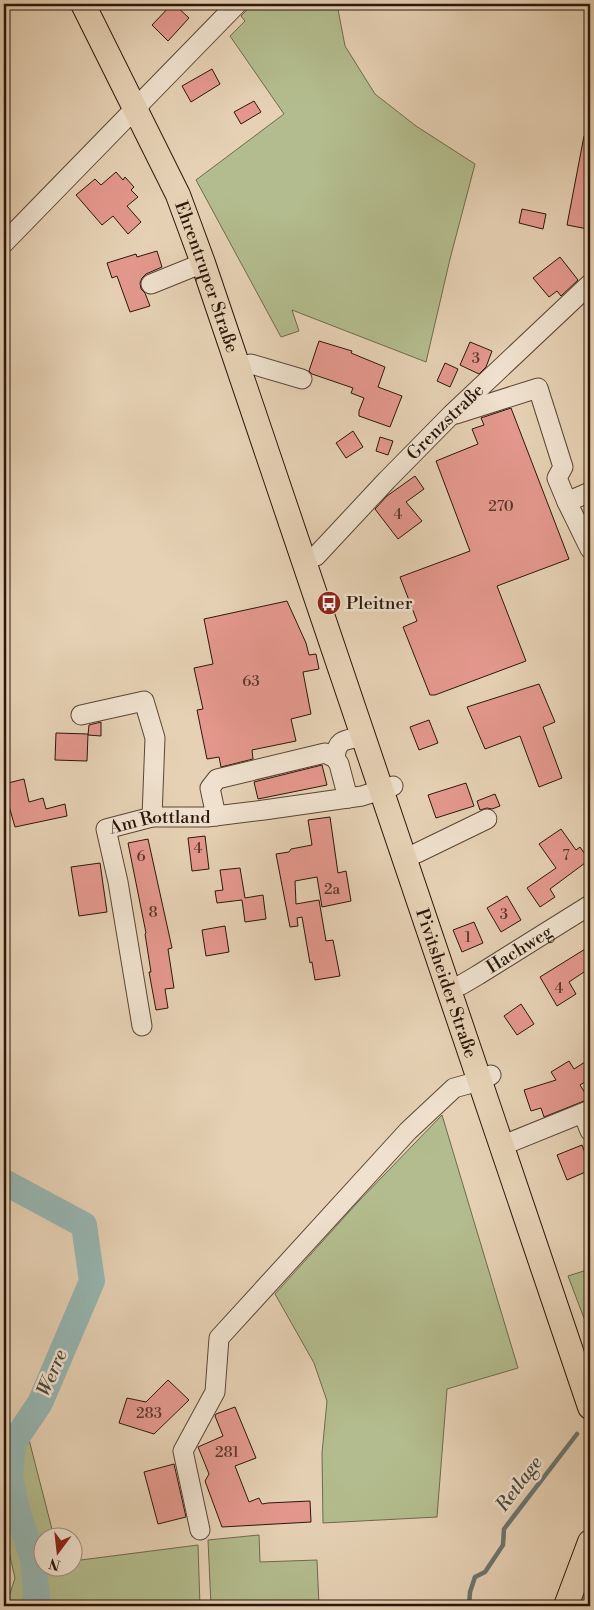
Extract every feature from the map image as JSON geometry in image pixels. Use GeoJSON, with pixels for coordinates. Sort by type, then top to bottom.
{"type":"FeatureCollection","features":[{"type":"Feature","properties":{"kind":"main road","name":"Ehrentruper Straße"},"geometry":{"type":"LineString","coordinates":[[83,4],[178,194],[304,560]]}},
{"type":"Feature","properties":{"kind":"main road","name":"Pivitsheider Straße"},"geometry":{"type":"LineString","coordinates":[[304,560],[362,736],[387,788],[404,858],[448,989],[485,1078],[501,1146],[590,1407]]}},
{"type":"Feature","properties":{"kind":"main road"},"geometry":{"type":"LineString","coordinates":[[566,1606],[590,1542]]}},
{"type":"Feature","properties":{"kind":"street"},"geometry":{"type":"LineString","coordinates":[[4,243],[237,4]]}},
{"type":"Feature","properties":{"kind":"street"},"geometry":{"type":"LineString","coordinates":[[151,284],[203,263]]}},
{"type":"Feature","properties":{"kind":"street","name":"Grenzstraße"},"geometry":{"type":"LineString","coordinates":[[304,560],[316,556],[393,474],[452,415],[590,284]]}},
{"type":"Feature","properties":{"kind":"street"},"geometry":{"type":"LineString","coordinates":[[238,367],[251,364],[302,379]]}},
{"type":"Feature","properties":{"kind":"street"},"geometry":{"type":"LineString","coordinates":[[452,415],[538,388],[563,467],[557,478],[590,549]]}},
{"type":"Feature","properties":{"kind":"street"},"geometry":{"type":"LineString","coordinates":[[567,502],[590,492]]}},
{"type":"Feature","properties":{"kind":"street"},"geometry":{"type":"LineString","coordinates":[[81,714],[144,701],[155,738],[152,817]]}},
{"type":"Feature","properties":{"kind":"street"},"geometry":{"type":"LineString","coordinates":[[335,758],[336,746],[341,742],[362,736]]}},
{"type":"Feature","properties":{"kind":"street"},"geometry":{"type":"LineString","coordinates":[[216,816],[210,788],[217,779],[325,754],[335,758],[339,764],[348,798]]}},
{"type":"Feature","properties":{"kind":"street","name":"Am Rottland"},"geometry":{"type":"LineString","coordinates":[[142,1026],[118,882],[106,830],[152,817],[216,816],[348,798],[387,788]]}},
{"type":"Feature","properties":{"kind":"street"},"geometry":{"type":"LineString","coordinates":[[404,858],[487,818]]}},
{"type":"Feature","properties":{"kind":"street","name":"Hachweg"},"geometry":{"type":"LineString","coordinates":[[448,989],[478,975],[590,905]]}},
{"type":"Feature","properties":{"kind":"street"},"geometry":{"type":"LineString","coordinates":[[200,1530],[183,1451],[215,1392],[219,1338],[408,1131],[454,1088],[485,1078]]}},
{"type":"Feature","properties":{"kind":"street"},"geometry":{"type":"LineString","coordinates":[[501,1146],[586,1112],[590,1131]]}},
{"type":"Feature","properties":{"kind":"green space"},"geometry":{"type":"Polygon","coordinates":[[[253,4],[337,4],[345,46],[375,94],[416,126],[475,164],[426,362],[292,310],[299,331],[281,337],[196,180],[284,114],[230,36],[245,21],[241,16],[253,4]]]}},
{"type":"Feature","properties":{"kind":"green space"},"geometry":{"type":"Polygon","coordinates":[[[442,1115],[518,1368],[447,1389],[437,1517],[323,1523],[322,1453],[327,1401],[314,1363],[275,1294],[357,1203],[442,1115]]]}},
{"type":"Feature","properties":{"kind":"green space"},"geometry":{"type":"Polygon","coordinates":[[[590,1269],[590,1334],[568,1276],[590,1269]]]}},
{"type":"Feature","properties":{"kind":"green space"},"geometry":{"type":"Polygon","coordinates":[[[4,1429],[27,1432],[52,1528],[32,1528],[32,1578],[82,1578],[82,1560],[198,1545],[200,1606],[6,1606],[15,1578],[4,1531],[4,1429]]]}},
{"type":"Feature","properties":{"kind":"green space"},"geometry":{"type":"Polygon","coordinates":[[[259,1535],[260,1562],[317,1560],[319,1606],[211,1606],[208,1540],[259,1535]]]}},
{"type":"Feature","properties":{"kind":"building"},"geometry":{"type":"Polygon","coordinates":[[[172,4],[189,18],[168,41],[152,25],[172,4]]]}},
{"type":"Feature","properties":{"kind":"building"},"geometry":{"type":"Polygon","coordinates":[[[212,69],[220,84],[191,102],[182,86],[212,69]]]}},
{"type":"Feature","properties":{"kind":"building"},"geometry":{"type":"Polygon","coordinates":[[[254,101],[261,112],[241,124],[234,112],[254,101]]]}},
{"type":"Feature","properties":{"kind":"building"},"geometry":{"type":"Polygon","coordinates":[[[584,136],[590,137],[590,219],[588,229],[567,225],[584,136]]]}},
{"type":"Feature","properties":{"kind":"building"},"geometry":{"type":"Polygon","coordinates":[[[116,172],[123,180],[125,177],[134,187],[131,190],[138,197],[127,206],[141,222],[128,234],[113,216],[102,225],[76,195],[95,179],[101,185],[116,172]]]}},
{"type":"Feature","properties":{"kind":"building"},"geometry":{"type":"Polygon","coordinates":[[[522,209],[546,214],[543,229],[519,223],[522,209]]]}},
{"type":"Feature","properties":{"kind":"building"},"geometry":{"type":"Polygon","coordinates":[[[157,251],[162,267],[146,274],[140,283],[150,306],[130,312],[117,276],[112,278],[107,263],[136,254],[137,257],[157,251]]]}},
{"type":"Feature","properties":{"kind":"building"},"geometry":{"type":"Polygon","coordinates":[[[560,257],[578,280],[561,296],[557,291],[549,297],[533,278],[560,257]]]}},
{"type":"Feature","properties":{"kind":"building"},"geometry":{"type":"Polygon","coordinates":[[[319,341],[352,351],[351,353],[385,367],[378,387],[402,396],[390,427],[359,416],[364,398],[351,393],[353,388],[312,374],[309,371],[319,341]]]}},
{"type":"Feature","properties":{"kind":"building"},"geometry":{"type":"Polygon","coordinates":[[[470,342],[492,351],[486,367],[479,374],[460,365],[470,342]]]}},
{"type":"Feature","properties":{"kind":"building"},"geometry":{"type":"Polygon","coordinates":[[[445,363],[458,369],[450,387],[437,381],[445,363]]]}},
{"type":"Feature","properties":{"kind":"building"},"geometry":{"type":"Polygon","coordinates":[[[511,408],[569,559],[497,586],[526,661],[435,695],[430,695],[403,627],[417,621],[400,577],[470,551],[436,461],[478,444],[472,429],[484,425],[481,418],[511,408]]]}},
{"type":"Feature","properties":{"kind":"building"},"geometry":{"type":"Polygon","coordinates":[[[353,431],[363,447],[346,458],[336,443],[353,431]]]}},
{"type":"Feature","properties":{"kind":"building"},"geometry":{"type":"Polygon","coordinates":[[[380,437],[393,441],[388,455],[376,451],[380,437]]]}},
{"type":"Feature","properties":{"kind":"building"},"geometry":{"type":"Polygon","coordinates":[[[415,476],[424,489],[406,502],[422,521],[398,539],[375,509],[387,496],[415,476]]]}},
{"type":"Feature","properties":{"kind":"building"},"geometry":{"type":"Polygon","coordinates":[[[287,601],[306,643],[309,655],[316,654],[319,669],[303,672],[311,714],[291,719],[296,741],[252,750],[253,759],[221,767],[219,757],[207,759],[197,710],[203,709],[194,668],[213,664],[204,619],[287,601]]]}},
{"type":"Feature","properties":{"kind":"building"},"geometry":{"type":"Polygon","coordinates":[[[539,684],[555,722],[543,727],[562,778],[539,787],[520,736],[485,749],[467,707],[539,684]]]}},
{"type":"Feature","properties":{"kind":"building"},"geometry":{"type":"Polygon","coordinates":[[[429,720],[438,743],[419,750],[410,727],[429,720]]]}},
{"type":"Feature","properties":{"kind":"building"},"geometry":{"type":"Polygon","coordinates":[[[101,722],[101,736],[88,735],[89,725],[101,722]]]}},
{"type":"Feature","properties":{"kind":"building"},"geometry":{"type":"Polygon","coordinates":[[[56,733],[88,734],[87,761],[55,760],[56,733]]]}},
{"type":"Feature","properties":{"kind":"building"},"geometry":{"type":"Polygon","coordinates":[[[322,765],[327,785],[258,799],[254,782],[322,765]]]}},
{"type":"Feature","properties":{"kind":"building"},"geometry":{"type":"Polygon","coordinates":[[[24,779],[29,802],[43,798],[46,809],[65,804],[67,816],[15,827],[9,806],[4,807],[4,784],[24,779]]]}},
{"type":"Feature","properties":{"kind":"building"},"geometry":{"type":"Polygon","coordinates":[[[466,783],[474,806],[436,818],[428,795],[466,783]]]}},
{"type":"Feature","properties":{"kind":"building"},"geometry":{"type":"Polygon","coordinates":[[[495,794],[500,806],[480,810],[477,801],[495,794]]]}},
{"type":"Feature","properties":{"kind":"building"},"geometry":{"type":"Polygon","coordinates":[[[330,817],[338,873],[346,871],[351,901],[322,907],[317,877],[295,881],[296,904],[319,900],[326,941],[333,940],[340,976],[315,980],[302,917],[297,918],[298,926],[290,927],[276,854],[312,845],[308,820],[330,817]]]}},
{"type":"Feature","properties":{"kind":"building"},"geometry":{"type":"Polygon","coordinates":[[[561,829],[576,850],[580,847],[589,860],[550,889],[555,897],[540,907],[527,888],[556,868],[539,844],[561,829]]]}},
{"type":"Feature","properties":{"kind":"building"},"geometry":{"type":"Polygon","coordinates":[[[205,836],[209,869],[192,871],[188,838],[205,836]]]}},
{"type":"Feature","properties":{"kind":"building"},"geometry":{"type":"Polygon","coordinates":[[[148,839],[172,948],[168,949],[174,988],[165,989],[168,1008],[156,1010],[149,972],[151,972],[146,933],[128,843],[148,839]]]}},
{"type":"Feature","properties":{"kind":"building"},"geometry":{"type":"Polygon","coordinates":[[[100,863],[107,912],[79,916],[71,867],[100,863]]]}},
{"type":"Feature","properties":{"kind":"building"},"geometry":{"type":"Polygon","coordinates":[[[240,868],[245,898],[263,895],[266,919],[245,922],[242,900],[217,903],[215,891],[223,890],[220,870],[240,868]]]}},
{"type":"Feature","properties":{"kind":"building"},"geometry":{"type":"Polygon","coordinates":[[[507,896],[521,920],[501,932],[487,908],[507,896]]]}},
{"type":"Feature","properties":{"kind":"building"},"geometry":{"type":"Polygon","coordinates":[[[474,922],[483,943],[462,952],[453,930],[474,922]]]}},
{"type":"Feature","properties":{"kind":"building"},"geometry":{"type":"Polygon","coordinates":[[[225,926],[229,952],[206,956],[202,930],[225,926]]]}},
{"type":"Feature","properties":{"kind":"building"},"geometry":{"type":"Polygon","coordinates":[[[590,946],[590,968],[569,982],[576,994],[557,1006],[540,977],[590,946]]]}},
{"type":"Feature","properties":{"kind":"building"},"geometry":{"type":"Polygon","coordinates":[[[521,1004],[534,1024],[517,1035],[504,1016],[521,1004]]]}},
{"type":"Feature","properties":{"kind":"building"},"geometry":{"type":"Polygon","coordinates":[[[569,1061],[574,1069],[585,1062],[590,1071],[590,1079],[580,1085],[589,1099],[544,1117],[541,1108],[531,1111],[524,1090],[556,1080],[551,1072],[569,1061]]]}},
{"type":"Feature","properties":{"kind":"building"},"geometry":{"type":"Polygon","coordinates":[[[582,1145],[590,1170],[567,1180],[557,1155],[582,1145]]]}},
{"type":"Feature","properties":{"kind":"building"},"geometry":{"type":"Polygon","coordinates":[[[168,1380],[189,1400],[154,1434],[119,1423],[127,1398],[146,1402],[168,1380]]]}},
{"type":"Feature","properties":{"kind":"building"},"geometry":{"type":"Polygon","coordinates":[[[235,1407],[256,1458],[235,1466],[249,1502],[259,1498],[262,1504],[310,1501],[311,1522],[222,1527],[205,1481],[209,1474],[198,1447],[223,1436],[215,1416],[235,1407]]]}},
{"type":"Feature","properties":{"kind":"building"},"geometry":{"type":"Polygon","coordinates":[[[174,1464],[186,1517],[158,1524],[144,1472],[174,1464]]]}},
{"type":"Feature","properties":{"kind":"waterway","name":"Werre"},"geometry":{"type":"LineString","coordinates":[[4,1182],[84,1225],[92,1281],[40,1403],[13,1443],[10,1477],[17,1510],[33,1558],[37,1598],[32,1606]]}},
{"type":"Feature","properties":{"kind":"waterway","name":"Retlage"},"geometry":{"type":"LineString","coordinates":[[469,1606],[470,1592],[475,1577],[485,1572],[503,1545],[504,1529],[577,1434]]}},
{"type":"Feature","properties":{"kind":"place","name":"Pleitner"},"geometry":{"type":"Point","coordinates":[329,603]}}]}
